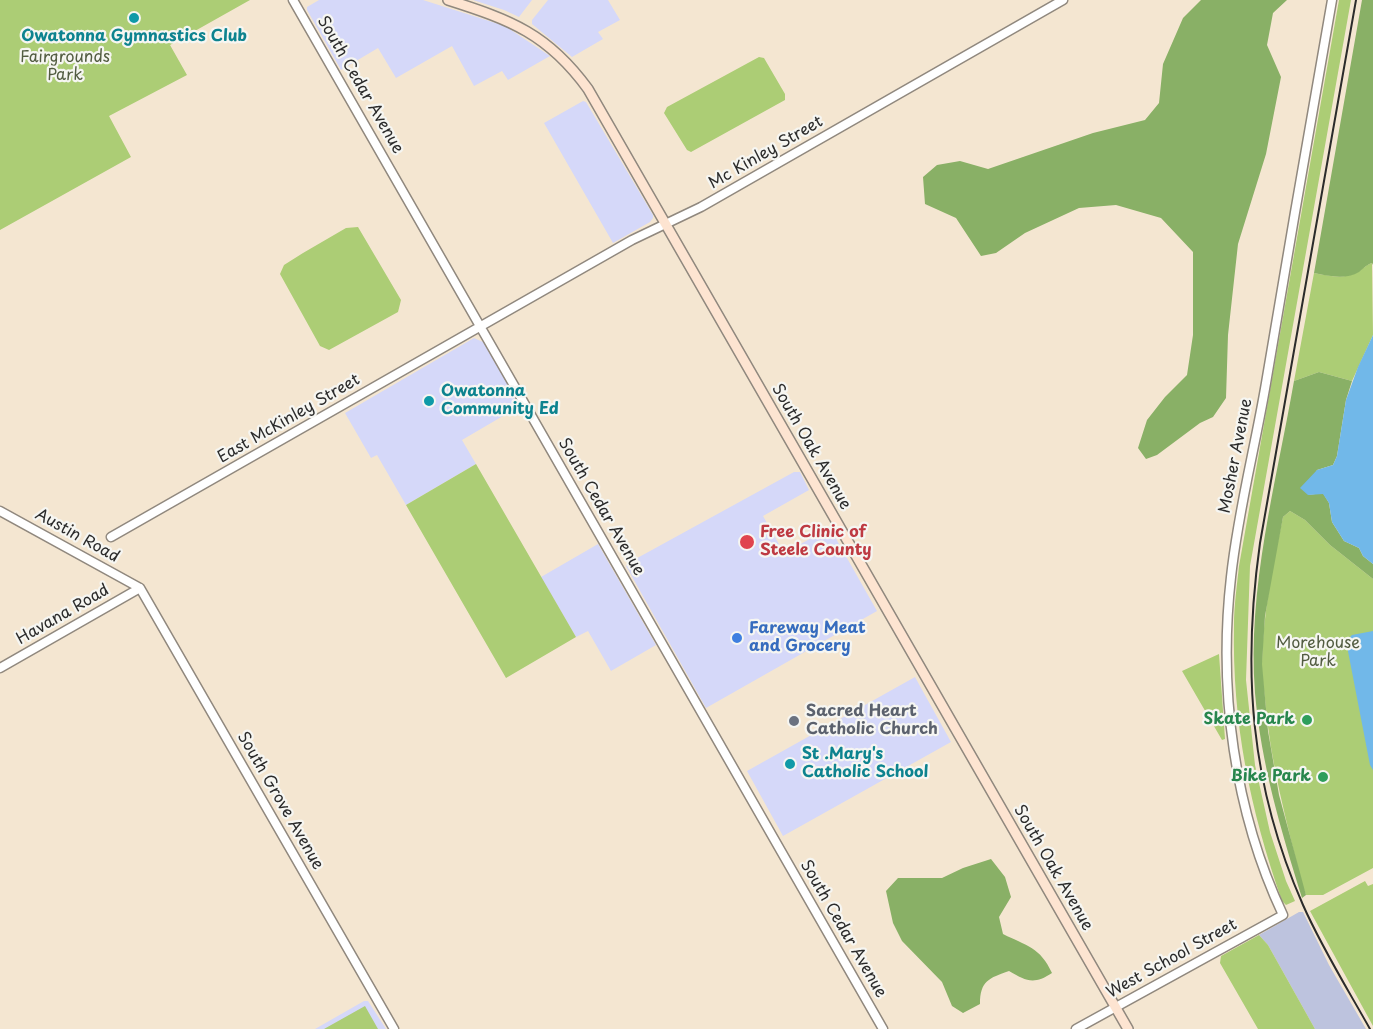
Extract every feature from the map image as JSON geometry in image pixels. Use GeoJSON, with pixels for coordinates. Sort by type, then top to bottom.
{"type":"FeatureCollection","features":[{"type":"Feature","properties":{"kind":"main road","name":"South Oak Avenue"},"geometry":{"type":"LineString","coordinates":[[448,0],[502,18],[540,39],[564,60],[588,89],[1128,1029]]}},
{"type":"Feature","properties":{"kind":"street","name":"South Cedar Avenue"},"geometry":{"type":"LineString","coordinates":[[293,0],[883,1029]]}},
{"type":"Feature","properties":{"kind":"street","name":"Mc Kinley Street"},"geometry":{"type":"LineString","coordinates":[[481,327],[632,240],[701,207],[1063,0]]}},
{"type":"Feature","properties":{"kind":"street","name":"Mosher Avenue"},"geometry":{"type":"LineString","coordinates":[[1283,915],[1273,895],[1258,852],[1236,764],[1226,678],[1226,633],[1231,574],[1239,521],[1265,387],[1332,0]]}},
{"type":"Feature","properties":{"kind":"street","name":"East McKinley Street"},"geometry":{"type":"LineString","coordinates":[[111,537],[481,327]]}},
{"type":"Feature","properties":{"kind":"street","name":"Austin Road"},"geometry":{"type":"LineString","coordinates":[[0,511],[140,588]]}},
{"type":"Feature","properties":{"kind":"street","name":"Havana Road"},"geometry":{"type":"LineString","coordinates":[[0,668],[140,588]]}},
{"type":"Feature","properties":{"kind":"street","name":"South Grove Avenue"},"geometry":{"type":"LineString","coordinates":[[140,588],[394,1029]]}},
{"type":"Feature","properties":{"kind":"street","name":"West School Street"},"geometry":{"type":"LineString","coordinates":[[1076,1029],[1283,915]]}},
{"type":"Feature","properties":{"kind":"shaded area"},"geometry":{"type":"Polygon","coordinates":[[[319,0],[423,0],[505,26],[550,56],[508,80],[502,71],[474,86],[452,46],[396,78],[378,48],[341,70],[307,10],[307,7],[319,0]]]}},
{"type":"Feature","properties":{"kind":"shaded area"},"geometry":{"type":"Polygon","coordinates":[[[473,0],[532,0],[519,17],[473,0]]]}},
{"type":"Feature","properties":{"kind":"shaded area"},"geometry":{"type":"Polygon","coordinates":[[[548,0],[608,0],[620,20],[598,32],[603,39],[572,57],[532,24],[532,20],[548,0]]]}},
{"type":"Feature","properties":{"kind":"shaded area"},"geometry":{"type":"Polygon","coordinates":[[[583,101],[586,102],[653,215],[650,222],[613,243],[544,123],[583,101]]]}},
{"type":"Feature","properties":{"kind":"shaded area"},"geometry":{"type":"Polygon","coordinates":[[[474,338],[483,342],[520,406],[462,440],[476,464],[406,505],[377,455],[371,458],[345,413],[474,338]]]}},
{"type":"Feature","properties":{"kind":"shaded area"},"geometry":{"type":"Polygon","coordinates":[[[794,472],[800,472],[809,490],[763,516],[784,553],[830,528],[877,611],[706,708],[626,566],[794,472]]]}},
{"type":"Feature","properties":{"kind":"shaded area"},"geometry":{"type":"Polygon","coordinates":[[[598,544],[656,645],[611,671],[588,631],[576,637],[541,577],[598,544]]]}},
{"type":"Feature","properties":{"kind":"shaded area"},"geometry":{"type":"Polygon","coordinates":[[[915,677],[951,742],[783,836],[747,771],[915,677]]]}},
{"type":"Feature","properties":{"kind":"shaded area"},"geometry":{"type":"Polygon","coordinates":[[[1299,912],[1303,912],[1329,965],[1366,1029],[1315,1029],[1268,945],[1259,935],[1299,912]]]}},
{"type":"Feature","properties":{"kind":"shaded area"},"geometry":{"type":"Polygon","coordinates":[[[364,1001],[368,1001],[386,1029],[315,1029],[364,1001]]]}},
{"type":"Feature","properties":{"kind":"green space","name":"Fairgrounds Park"},"geometry":{"type":"Polygon","coordinates":[[[0,0],[250,0],[170,45],[187,75],[109,116],[131,157],[0,230],[0,0]]]}},
{"type":"Feature","properties":{"kind":"green space"},"geometry":{"type":"Polygon","coordinates":[[[1201,0],[1287,0],[1273,13],[1267,45],[1281,77],[1266,154],[1238,244],[1228,335],[1226,398],[1213,417],[1200,423],[1157,455],[1146,459],[1138,448],[1147,420],[1165,397],[1187,375],[1193,335],[1193,252],[1161,218],[1116,205],[1079,208],[1025,233],[996,253],[981,256],[956,218],[925,204],[923,177],[937,165],[960,161],[988,169],[1093,133],[1145,120],[1159,103],[1163,64],[1183,18],[1201,0]]]}},
{"type":"Feature","properties":{"kind":"green space"},"geometry":{"type":"Polygon","coordinates":[[[1339,0],[1351,0],[1250,566],[1246,680],[1255,765],[1270,832],[1295,901],[1286,905],[1282,901],[1261,833],[1245,765],[1236,697],[1234,610],[1239,566],[1339,0]]]}},
{"type":"Feature","properties":{"kind":"green space"},"geometry":{"type":"Polygon","coordinates":[[[1362,0],[1373,0],[1373,265],[1372,263],[1348,276],[1331,276],[1314,273],[1362,0]]]}},
{"type":"Feature","properties":{"kind":"green space"},"geometry":{"type":"Polygon","coordinates":[[[759,57],[764,58],[785,94],[785,100],[691,152],[687,150],[664,113],[667,107],[759,57]]]}},
{"type":"Feature","properties":{"kind":"green space"},"geometry":{"type":"Polygon","coordinates":[[[358,227],[401,300],[398,312],[329,350],[320,346],[280,274],[284,265],[303,253],[346,228],[358,227]]]}},
{"type":"Feature","properties":{"kind":"green space"},"geometry":{"type":"Polygon","coordinates":[[[1372,263],[1373,335],[1352,381],[1319,372],[1294,381],[1314,273],[1349,276],[1372,263]]]}},
{"type":"Feature","properties":{"kind":"green space"},"geometry":{"type":"Polygon","coordinates":[[[1319,372],[1352,381],[1346,400],[1337,456],[1333,465],[1317,470],[1308,495],[1323,493],[1329,503],[1332,522],[1344,541],[1359,548],[1363,556],[1373,564],[1373,579],[1330,545],[1305,520],[1290,511],[1283,517],[1265,616],[1262,664],[1268,731],[1279,795],[1306,895],[1302,898],[1279,822],[1262,745],[1255,693],[1255,614],[1265,536],[1294,381],[1319,372]]]}},
{"type":"Feature","properties":{"kind":"green space"},"geometry":{"type":"Polygon","coordinates":[[[476,464],[576,637],[506,678],[406,505],[476,464]]]}},
{"type":"Feature","properties":{"kind":"green space","name":"Morehouse Park"},"geometry":{"type":"Polygon","coordinates":[[[1290,511],[1305,520],[1330,545],[1373,579],[1373,868],[1323,895],[1306,895],[1302,884],[1275,769],[1262,676],[1264,625],[1269,589],[1283,517],[1290,511]]]}},
{"type":"Feature","properties":{"kind":"green space"},"geometry":{"type":"Polygon","coordinates":[[[1219,654],[1225,739],[1222,740],[1182,671],[1219,654]]]}},
{"type":"Feature","properties":{"kind":"green space"},"geometry":{"type":"Polygon","coordinates":[[[991,859],[1005,877],[1011,897],[999,917],[1003,934],[1038,952],[1052,973],[1035,980],[1025,979],[1009,971],[991,978],[984,985],[980,1004],[963,1013],[952,1006],[942,982],[902,941],[893,923],[886,891],[898,878],[942,878],[991,859]]]}},
{"type":"Feature","properties":{"kind":"green space"},"geometry":{"type":"Polygon","coordinates":[[[1365,881],[1368,886],[1373,884],[1373,1026],[1310,911],[1365,881]]]}},
{"type":"Feature","properties":{"kind":"green space"},"geometry":{"type":"Polygon","coordinates":[[[1259,935],[1268,945],[1315,1029],[1258,1029],[1220,963],[1221,956],[1259,935]]]}},
{"type":"Feature","properties":{"kind":"green space"},"geometry":{"type":"Polygon","coordinates":[[[365,1006],[378,1029],[324,1029],[365,1006]]]}},
{"type":"Feature","properties":{"kind":"water"},"geometry":{"type":"Polygon","coordinates":[[[1373,335],[1373,564],[1363,556],[1359,548],[1344,541],[1332,522],[1329,503],[1323,494],[1308,495],[1300,488],[1317,470],[1333,465],[1337,456],[1346,400],[1373,335]]]}},
{"type":"Feature","properties":{"kind":"water"},"geometry":{"type":"Polygon","coordinates":[[[1373,631],[1373,770],[1370,765],[1346,641],[1352,635],[1373,631]]]}},
{"type":"Feature","properties":{"kind":"railway"},"geometry":{"type":"LineString","coordinates":[[1356,0],[1260,543],[1252,637],[1252,682],[1261,771],[1271,816],[1285,860],[1318,937],[1370,1029]]}},
{"type":"Feature","properties":{"kind":"place","name":"Owatonna Gymnastics Club"},"geometry":{"type":"Point","coordinates":[134,18]}},
{"type":"Feature","properties":{"kind":"place","name":"Owatonna Community Ed"},"geometry":{"type":"Point","coordinates":[429,401]}},
{"type":"Feature","properties":{"kind":"place","name":"Free Clinic of Steele County"},"geometry":{"type":"Point","coordinates":[747,542]}},
{"type":"Feature","properties":{"kind":"place","name":"Fareway Meat and Grocery"},"geometry":{"type":"Point","coordinates":[737,638]}},
{"type":"Feature","properties":{"kind":"place","name":"Skate Park"},"geometry":{"type":"Point","coordinates":[1307,720]}},
{"type":"Feature","properties":{"kind":"place","name":"Sacred Heart Catholic Church"},"geometry":{"type":"Point","coordinates":[794,721]}},
{"type":"Feature","properties":{"kind":"place","name":"St .Mary's Catholic School"},"geometry":{"type":"Point","coordinates":[790,764]}},
{"type":"Feature","properties":{"kind":"place","name":"Bike Park"},"geometry":{"type":"Point","coordinates":[1323,777]}}]}
